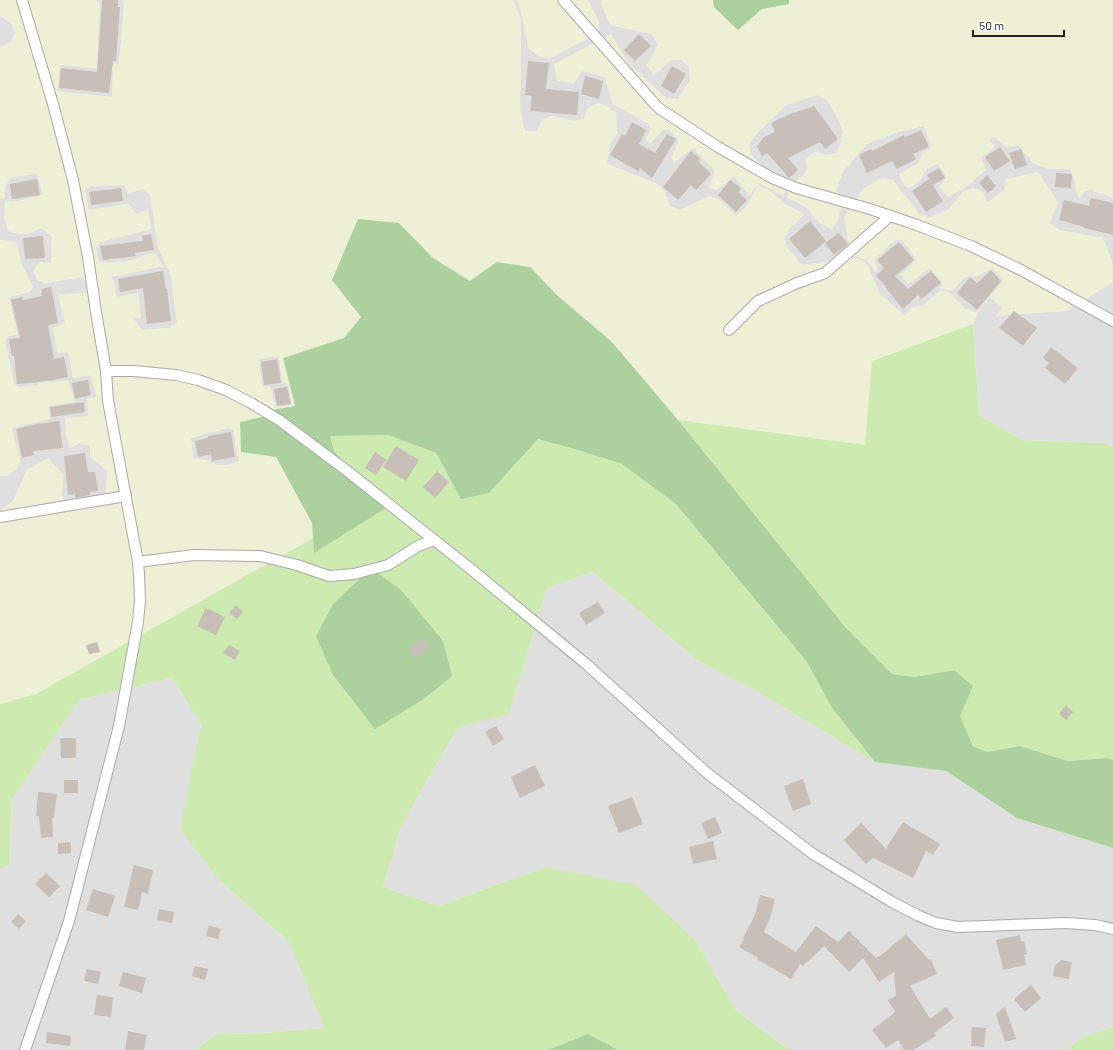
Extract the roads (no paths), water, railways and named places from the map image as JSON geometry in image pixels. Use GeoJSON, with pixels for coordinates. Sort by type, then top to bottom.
{"type":"FeatureCollection","features":[{"type":"Feature","properties":{"kind":"street"},"geometry":{"type":"LineString","coordinates":[[22,0],[53,104],[73,180],[88,257],[106,371],[108,401],[138,562],[140,601],[138,622],[120,726],[69,921],[25,1050]]}},
{"type":"Feature","properties":{"kind":"street"},"geometry":{"type":"LineString","coordinates":[[563,0],[653,102],[718,147],[772,178],[796,188],[917,225],[994,256],[1113,321]]}},
{"type":"Feature","properties":{"kind":"street"},"geometry":{"type":"LineString","coordinates":[[729,330],[758,301],[797,283],[825,273],[890,216]]}},
{"type":"Feature","properties":{"kind":"street"},"geometry":{"type":"LineString","coordinates":[[106,371],[134,371],[176,375],[198,380],[226,390],[279,420],[346,470],[472,570],[585,664],[707,773],[813,854],[892,902],[936,923],[958,927],[1066,923],[1113,929]]}},
{"type":"Feature","properties":{"kind":"street"},"geometry":{"type":"LineString","coordinates":[[0,517],[126,496]]}},
{"type":"Feature","properties":{"kind":"street"},"geometry":{"type":"LineString","coordinates":[[138,562],[194,556],[260,556],[296,565],[329,576],[354,574],[388,565],[418,546],[434,540]]}}]}
